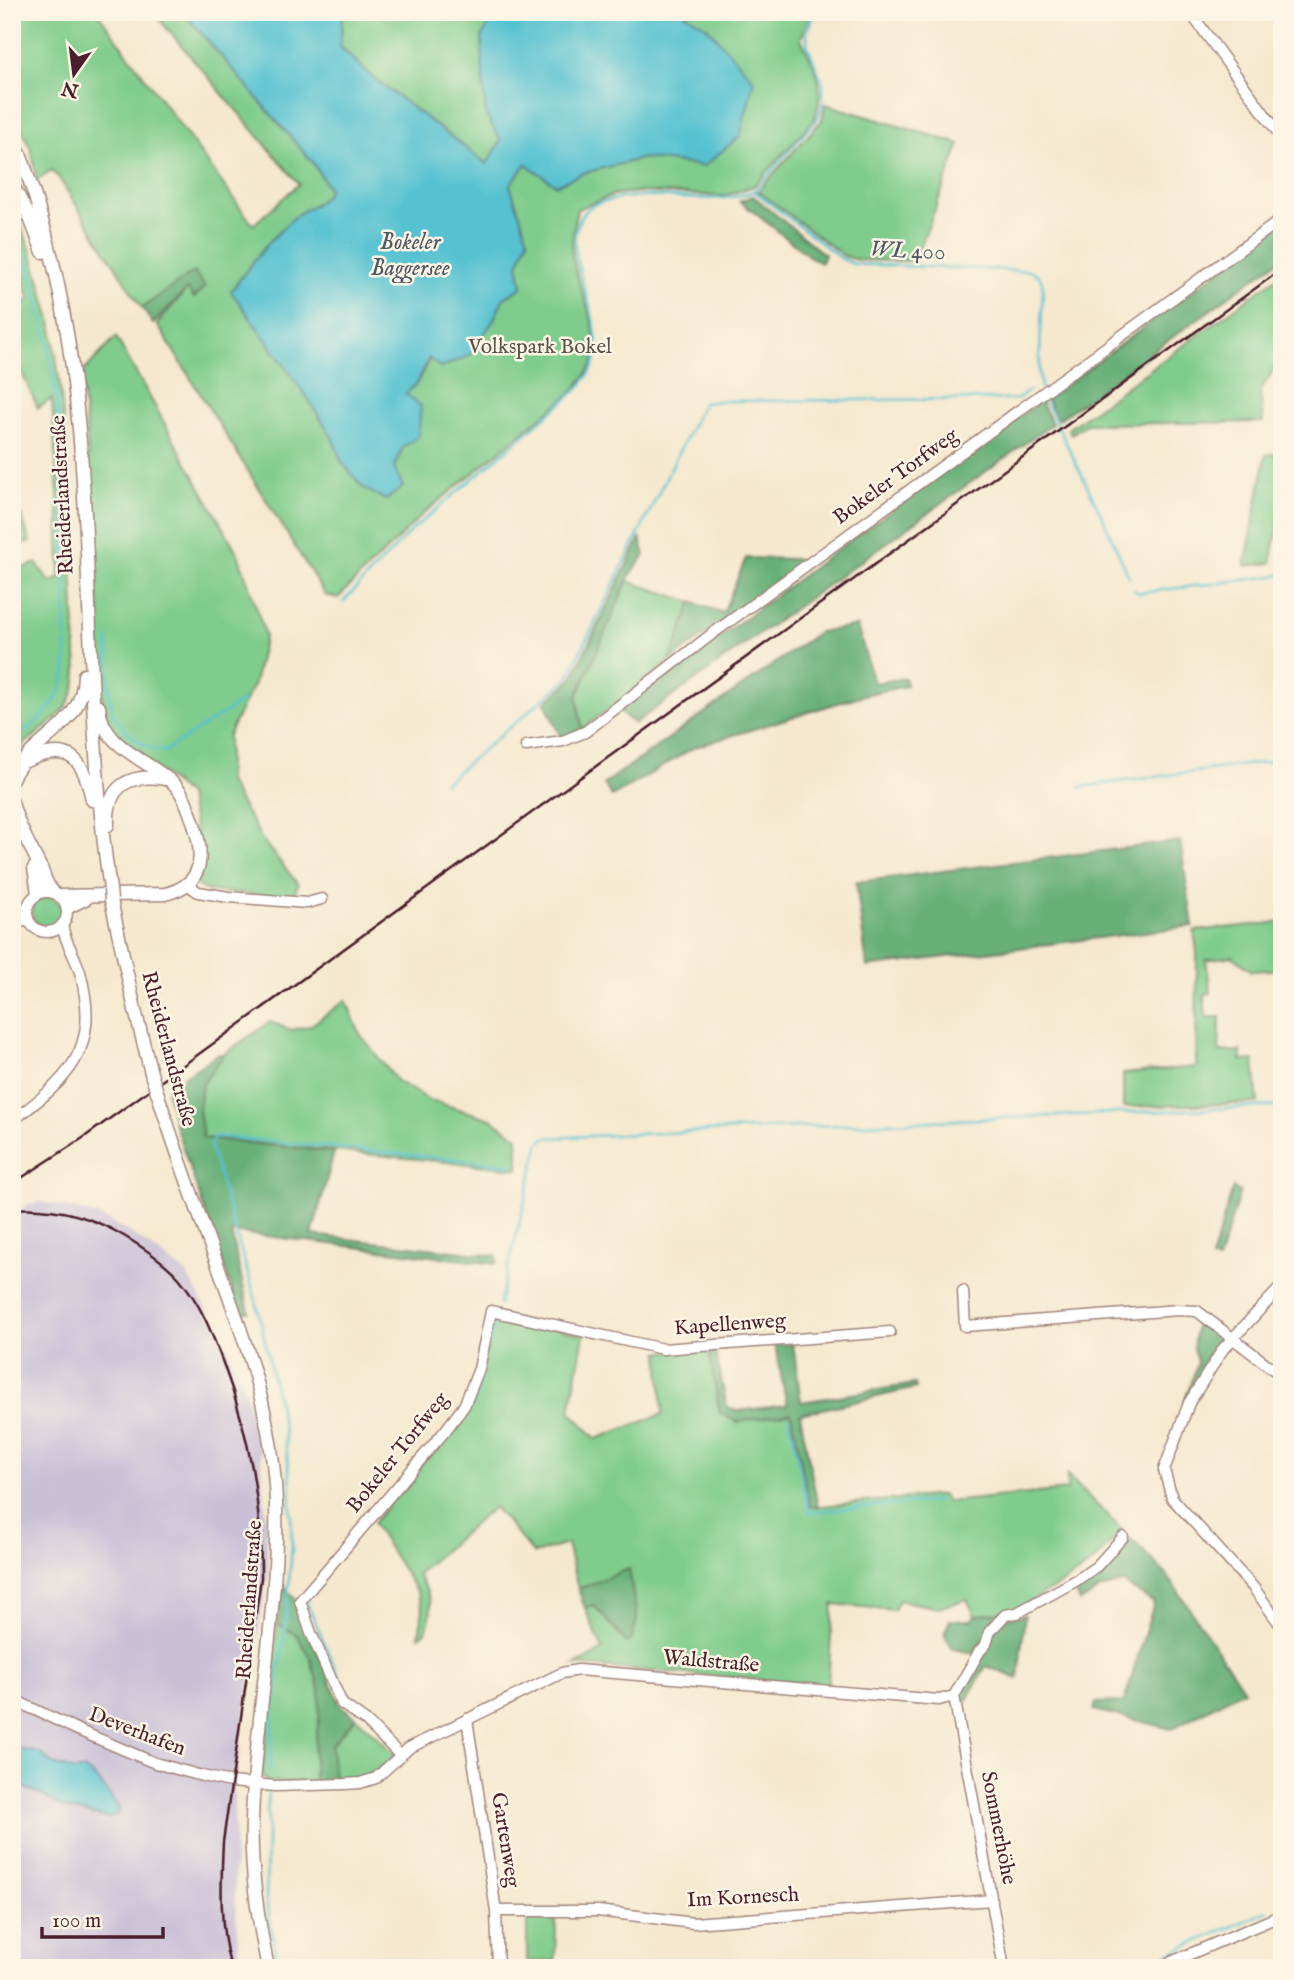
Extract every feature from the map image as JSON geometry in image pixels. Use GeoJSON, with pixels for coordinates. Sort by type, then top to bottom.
{"type":"FeatureCollection","features":[{"type":"Feature","properties":{"kind":"main road","name":"Rheiderlandstraße"},"geometry":{"type":"LineString","coordinates":[[12,134],[34,192],[67,327],[75,380],[81,435],[91,681],[100,810],[111,895],[152,1077],[248,1346],[269,1424],[276,1503],[275,1570],[251,1822],[256,1908],[268,1968]]}},
{"type":"Feature","properties":{"kind":"main road"},"geometry":{"type":"LineString","coordinates":[[12,184],[55,274]]}},
{"type":"Feature","properties":{"kind":"main road"},"geometry":{"type":"LineString","coordinates":[[12,779],[31,751],[67,721],[74,711],[83,691],[85,666],[90,655]]}},
{"type":"Feature","properties":{"kind":"main road"},"geometry":{"type":"LineString","coordinates":[[33,857],[41,868],[48,887],[60,899],[78,901],[94,896],[165,894],[187,884],[198,869],[199,840],[182,794],[155,769],[112,739],[99,712],[98,689],[91,681]]}},
{"type":"Feature","properties":{"kind":"main road"},"geometry":{"type":"LineString","coordinates":[[22,763],[50,752],[69,756],[85,771],[92,800],[100,810]]}},
{"type":"Feature","properties":{"kind":"main road"},"geometry":{"type":"LineString","coordinates":[[104,849],[108,838],[110,804],[119,788],[131,779],[142,777],[169,780]]}},
{"type":"Feature","properties":{"kind":"main road"},"geometry":{"type":"LineString","coordinates":[[12,802],[33,857],[38,893]]}},
{"type":"Feature","properties":{"kind":"street"},"geometry":{"type":"LineString","coordinates":[[1190,12],[1282,138]]}},
{"type":"Feature","properties":{"kind":"street","name":"Bokeler Torfweg"},"geometry":{"type":"LineString","coordinates":[[526,746],[562,741],[585,732],[712,634],[1282,219]]}},
{"type":"Feature","properties":{"kind":"street"},"geometry":{"type":"LineString","coordinates":[[187,884],[198,892],[229,897],[307,903],[322,899]]}},
{"type":"Feature","properties":{"kind":"street"},"geometry":{"type":"LineString","coordinates":[[38,893],[60,899],[65,920],[62,925],[50,932],[37,930],[28,921],[26,909],[32,897],[38,893]]}},
{"type":"Feature","properties":{"kind":"street"},"geometry":{"type":"LineString","coordinates":[[12,914],[26,909]]}},
{"type":"Feature","properties":{"kind":"street"},"geometry":{"type":"LineString","coordinates":[[12,922],[28,921]]}},
{"type":"Feature","properties":{"kind":"street"},"geometry":{"type":"LineString","coordinates":[[12,1121],[60,1082],[72,1066],[83,1042],[87,1018],[85,995],[62,925]]}},
{"type":"Feature","properties":{"kind":"street"},"geometry":{"type":"LineString","coordinates":[[50,932],[58,941],[85,995]]}},
{"type":"Feature","properties":{"kind":"street"},"geometry":{"type":"LineString","coordinates":[[1282,1286],[1223,1349],[1189,1403],[1164,1470],[1172,1497],[1253,1587],[1282,1627]]}},
{"type":"Feature","properties":{"kind":"street"},"geometry":{"type":"LineString","coordinates":[[963,1290],[965,1326],[1178,1310],[1196,1311],[1282,1376]]}},
{"type":"Feature","properties":{"kind":"street","name":"Bokeler Torfweg"},"geometry":{"type":"LineString","coordinates":[[400,1755],[366,1721],[342,1704],[300,1601],[464,1406],[480,1369],[491,1311]]}},
{"type":"Feature","properties":{"kind":"street","name":"Kapellenweg"},"geometry":{"type":"LineString","coordinates":[[491,1311],[663,1349],[890,1332]]}},
{"type":"Feature","properties":{"kind":"street"},"geometry":{"type":"LineString","coordinates":[[954,1696],[986,1644],[990,1631],[1005,1615],[1017,1613],[1077,1580],[1097,1566],[1123,1537]]}},
{"type":"Feature","properties":{"kind":"street","name":"Waldstraße"},"geometry":{"type":"LineString","coordinates":[[254,1785],[360,1783],[376,1778],[409,1748],[562,1673],[578,1670],[939,1700],[954,1696]]}},
{"type":"Feature","properties":{"kind":"street","name":"Sommerhöhe"},"geometry":{"type":"LineString","coordinates":[[954,1696],[1004,1968]]}},
{"type":"Feature","properties":{"kind":"street","name":"Deverhafen"},"geometry":{"type":"LineString","coordinates":[[12,1699],[155,1763],[202,1776],[254,1785]]}},
{"type":"Feature","properties":{"kind":"street","name":"Gartenweg"},"geometry":{"type":"LineString","coordinates":[[467,1719],[496,1911],[498,1968]]}},
{"type":"Feature","properties":{"kind":"street","name":"Im Kornesch"},"geometry":{"type":"LineString","coordinates":[[496,1911],[598,1911],[693,1923],[992,1900]]}},
{"type":"Feature","properties":{"kind":"street"},"geometry":{"type":"LineString","coordinates":[[1157,1968],[1282,1915]]}},
{"type":"Feature","properties":{"kind":"shaded area"},"geometry":{"type":"Polygon","coordinates":[[[40,1202],[99,1216],[131,1233],[186,1273],[227,1344],[244,1387],[259,1444],[268,1576],[234,1792],[235,1902],[241,1968],[12,1968],[12,1233],[25,1205],[40,1202]]]}},
{"type":"Feature","properties":{"kind":"green space","name":"Volkspark Bokel"},"geometry":{"type":"Polygon","coordinates":[[[12,12],[97,12],[253,225],[299,184],[153,12],[183,12],[314,164],[329,190],[320,202],[298,214],[268,243],[231,291],[309,400],[332,437],[342,462],[363,488],[394,467],[403,447],[406,394],[417,383],[430,358],[493,321],[503,299],[522,287],[518,264],[528,240],[510,185],[526,164],[556,185],[583,173],[644,158],[704,166],[707,27],[682,12],[811,12],[801,39],[818,78],[820,97],[814,120],[754,186],[724,196],[639,192],[616,194],[577,209],[572,251],[594,335],[595,349],[589,370],[571,393],[423,514],[338,598],[325,595],[157,324],[188,288],[193,273],[142,308],[59,178],[51,170],[37,181],[31,149],[12,109],[12,12]]]}},
{"type":"Feature","properties":{"kind":"green space"},"geometry":{"type":"Polygon","coordinates":[[[343,12],[495,12],[482,37],[486,115],[501,141],[487,164],[373,78],[340,46],[343,12]]]}},
{"type":"Feature","properties":{"kind":"green space"},"geometry":{"type":"Polygon","coordinates":[[[825,104],[960,144],[915,261],[857,260],[844,256],[758,191],[822,120],[825,104]]]}},
{"type":"Feature","properties":{"kind":"green space"},"geometry":{"type":"Polygon","coordinates":[[[753,196],[825,255],[821,263],[740,201],[753,196]]]}},
{"type":"Feature","properties":{"kind":"green space"},"geometry":{"type":"Polygon","coordinates":[[[12,203],[32,254],[51,320],[60,385],[67,455],[77,673],[74,689],[62,712],[12,756],[12,573],[36,563],[50,582],[60,578],[52,399],[38,408],[12,351],[12,308],[30,300],[12,244],[12,203]]]}},
{"type":"Feature","properties":{"kind":"green space"},"geometry":{"type":"Polygon","coordinates":[[[1282,224],[1282,258],[1058,420],[1047,399],[1282,224]]]}},
{"type":"Feature","properties":{"kind":"green space"},"geometry":{"type":"Polygon","coordinates":[[[194,272],[205,287],[194,298],[187,289],[153,324],[142,308],[194,272]]]}},
{"type":"Feature","properties":{"kind":"green space"},"geometry":{"type":"Polygon","coordinates":[[[1282,274],[1282,341],[1278,363],[1260,391],[1263,422],[1086,424],[1071,434],[1068,429],[1282,274]]]}},
{"type":"Feature","properties":{"kind":"green space"},"geometry":{"type":"Polygon","coordinates":[[[116,337],[238,554],[256,606],[265,635],[254,684],[228,735],[228,782],[263,841],[298,884],[293,897],[208,891],[199,887],[195,882],[203,869],[188,795],[115,735],[103,710],[81,374],[116,337]]]}},
{"type":"Feature","properties":{"kind":"green space"},"geometry":{"type":"Polygon","coordinates":[[[1041,401],[1052,424],[634,724],[620,711],[826,558],[1041,401]]]}},
{"type":"Feature","properties":{"kind":"green space"},"geometry":{"type":"Polygon","coordinates":[[[1282,453],[1282,506],[1271,563],[1245,566],[1266,455],[1282,453]]]}},
{"type":"Feature","properties":{"kind":"green space"},"geometry":{"type":"Polygon","coordinates":[[[15,496],[30,542],[12,546],[12,497],[15,496]]]}},
{"type":"Feature","properties":{"kind":"green space"},"geometry":{"type":"Polygon","coordinates":[[[640,538],[645,555],[629,577],[577,697],[582,729],[561,738],[545,702],[571,680],[640,538]]]}},
{"type":"Feature","properties":{"kind":"green space"},"geometry":{"type":"Polygon","coordinates":[[[746,558],[798,559],[803,562],[670,661],[692,602],[723,613],[746,558]]]}},
{"type":"Feature","properties":{"kind":"green space"},"geometry":{"type":"Polygon","coordinates":[[[627,581],[692,602],[670,661],[582,729],[577,697],[627,581]]]}},
{"type":"Feature","properties":{"kind":"green space"},"geometry":{"type":"Polygon","coordinates":[[[857,626],[874,683],[905,678],[906,686],[864,695],[695,747],[612,797],[604,784],[819,632],[857,626]]]}},
{"type":"Feature","properties":{"kind":"green space"},"geometry":{"type":"Polygon","coordinates":[[[1180,841],[1193,926],[867,967],[856,882],[1180,841]]]}},
{"type":"Feature","properties":{"kind":"green space"},"geometry":{"type":"Polygon","coordinates":[[[47,897],[58,901],[62,912],[58,923],[47,927],[36,923],[32,912],[36,901],[47,897]]]}},
{"type":"Feature","properties":{"kind":"green space"},"geometry":{"type":"Polygon","coordinates":[[[1282,922],[1282,969],[1252,971],[1232,956],[1206,960],[1211,993],[1204,994],[1206,1017],[1220,1017],[1219,1052],[1241,1051],[1241,1061],[1254,1060],[1258,1103],[1123,1107],[1123,1074],[1196,1067],[1197,952],[1194,931],[1282,922]]]}},
{"type":"Feature","properties":{"kind":"green space"},"geometry":{"type":"Polygon","coordinates":[[[346,1000],[360,1034],[397,1081],[429,1100],[491,1119],[518,1137],[518,1169],[203,1138],[199,1109],[202,1085],[224,1054],[270,1022],[291,1030],[310,1026],[346,1000]]]}},
{"type":"Feature","properties":{"kind":"green space"},"geometry":{"type":"Polygon","coordinates":[[[218,1054],[224,1054],[202,1085],[199,1109],[203,1138],[334,1152],[312,1235],[497,1256],[496,1264],[231,1232],[249,1312],[240,1313],[176,1128],[167,1092],[172,1085],[218,1054]]]}},
{"type":"Feature","properties":{"kind":"green space"},"geometry":{"type":"Polygon","coordinates":[[[1233,1188],[1240,1192],[1218,1261],[1211,1259],[1233,1188]]]}},
{"type":"Feature","properties":{"kind":"green space"},"geometry":{"type":"Polygon","coordinates":[[[494,1314],[584,1335],[570,1411],[596,1439],[663,1414],[659,1352],[709,1350],[720,1413],[737,1422],[791,1413],[810,1507],[943,1495],[947,1502],[1067,1490],[1067,1475],[1122,1530],[1091,1564],[1016,1609],[975,1616],[967,1599],[938,1608],[899,1600],[894,1610],[833,1604],[828,1685],[575,1665],[603,1650],[585,1608],[594,1604],[626,1642],[629,1569],[578,1589],[567,1544],[534,1554],[494,1507],[417,1574],[429,1596],[431,1607],[426,1632],[419,1636],[423,1609],[417,1592],[373,1523],[467,1408],[494,1314]]]}},
{"type":"Feature","properties":{"kind":"green space"},"geometry":{"type":"Polygon","coordinates":[[[1197,1315],[1222,1335],[1200,1368],[1204,1372],[1184,1404],[1198,1362],[1193,1349],[1197,1315]]]}},
{"type":"Feature","properties":{"kind":"green space"},"geometry":{"type":"Polygon","coordinates":[[[793,1344],[801,1402],[915,1384],[916,1388],[800,1414],[818,1507],[810,1507],[791,1413],[737,1422],[720,1413],[709,1350],[715,1350],[727,1407],[737,1411],[787,1405],[775,1345],[793,1344]]]}},
{"type":"Feature","properties":{"kind":"green space"},"geometry":{"type":"Polygon","coordinates":[[[1131,1539],[1167,1575],[1244,1690],[1171,1729],[1094,1710],[1096,1703],[1124,1702],[1154,1603],[1123,1583],[1101,1589],[1080,1602],[1075,1590],[1094,1576],[1131,1539]]]}},
{"type":"Feature","properties":{"kind":"green space"},"geometry":{"type":"Polygon","coordinates":[[[629,1569],[637,1619],[632,1640],[626,1642],[594,1605],[585,1608],[578,1589],[629,1569]]]}},
{"type":"Feature","properties":{"kind":"green space"},"geometry":{"type":"Polygon","coordinates":[[[281,1583],[296,1600],[341,1706],[356,1717],[331,1745],[334,1781],[314,1782],[320,1690],[310,1657],[296,1634],[277,1624],[281,1583]]]}},
{"type":"Feature","properties":{"kind":"green space"},"geometry":{"type":"Polygon","coordinates":[[[1003,1612],[974,1653],[953,1649],[944,1634],[950,1620],[971,1620],[975,1616],[1003,1612]]]}},
{"type":"Feature","properties":{"kind":"green space"},"geometry":{"type":"Polygon","coordinates":[[[1025,1615],[1018,1679],[986,1666],[961,1710],[959,1696],[993,1633],[1007,1618],[1025,1615]]]}},
{"type":"Feature","properties":{"kind":"green space"},"geometry":{"type":"Polygon","coordinates":[[[277,1624],[296,1634],[310,1656],[320,1690],[314,1782],[267,1782],[262,1775],[277,1624]]]}},
{"type":"Feature","properties":{"kind":"green space"},"geometry":{"type":"Polygon","coordinates":[[[356,1717],[396,1755],[368,1774],[334,1781],[331,1745],[356,1717]]]}},
{"type":"Feature","properties":{"kind":"green space"},"geometry":{"type":"Polygon","coordinates":[[[527,1919],[556,1920],[555,1961],[527,1961],[527,1919]]]}},
{"type":"Feature","properties":{"kind":"water","name":"Bokeler Baggersee"},"geometry":{"type":"Polygon","coordinates":[[[183,12],[343,12],[340,47],[373,78],[487,164],[501,141],[486,115],[483,81],[482,37],[495,12],[682,12],[707,27],[754,80],[740,136],[704,166],[644,158],[583,173],[556,185],[526,164],[510,185],[528,240],[518,264],[522,287],[503,299],[493,321],[470,355],[441,368],[429,358],[417,383],[406,394],[421,406],[418,437],[403,447],[394,467],[403,487],[386,500],[363,488],[342,462],[332,437],[309,400],[231,291],[278,233],[301,212],[321,200],[329,189],[314,164],[183,12]]]}},
{"type":"Feature","properties":{"kind":"water"},"geometry":{"type":"Polygon","coordinates":[[[20,1749],[42,1754],[51,1763],[75,1771],[84,1769],[97,1779],[119,1807],[118,1813],[109,1818],[66,1809],[38,1793],[12,1783],[12,1753],[20,1749]]]}},
{"type":"Feature","properties":{"kind":"waterway","name":"WL 400"},"geometry":{"type":"LineString","coordinates":[[814,12],[807,32],[807,44],[823,84],[823,101],[818,118],[754,191],[842,259],[854,264],[1031,271],[1036,274],[1043,287],[1039,373],[1041,388]]}},
{"type":"Feature","properties":{"kind":"waterway"},"geometry":{"type":"LineString","coordinates":[[343,602],[411,531],[577,390],[589,375],[597,346],[577,262],[575,242],[577,224],[587,210],[600,203],[633,197],[704,199],[738,196],[754,191]]}},
{"type":"Feature","properties":{"kind":"waterway"},"geometry":{"type":"LineString","coordinates":[[12,223],[32,276],[46,331],[55,387],[64,500],[66,670],[54,703],[12,742]]}},
{"type":"Feature","properties":{"kind":"waterway"},"geometry":{"type":"LineString","coordinates":[[444,783],[567,679],[703,403],[1017,399],[1029,391]]}},
{"type":"Feature","properties":{"kind":"waterway"},"geometry":{"type":"LineString","coordinates":[[1044,398],[1129,577]]}},
{"type":"Feature","properties":{"kind":"waterway"},"geometry":{"type":"LineString","coordinates":[[1134,590],[1139,593],[1282,575]]}},
{"type":"Feature","properties":{"kind":"waterway"},"geometry":{"type":"LineString","coordinates":[[108,639],[109,687],[113,713],[124,729],[149,747],[165,751],[244,700]]}},
{"type":"Feature","properties":{"kind":"waterway"},"geometry":{"type":"LineString","coordinates":[[1080,787],[1282,760]]}},
{"type":"Feature","properties":{"kind":"waterway"},"geometry":{"type":"LineString","coordinates":[[499,1305],[539,1145],[544,1138],[1282,1106]]}},
{"type":"Feature","properties":{"kind":"waterway"},"geometry":{"type":"LineString","coordinates":[[270,1770],[274,1707],[285,1629],[292,1548],[290,1477],[284,1431],[257,1304],[210,1146],[214,1136],[514,1165]]}},
{"type":"Feature","properties":{"kind":"waterway"},"geometry":{"type":"LineString","coordinates":[[490,1341],[496,1318]]}},
{"type":"Feature","properties":{"kind":"waterway"},"geometry":{"type":"LineString","coordinates":[[459,1421],[473,1405],[481,1378]]}},
{"type":"Feature","properties":{"kind":"waterway"},"geometry":{"type":"LineString","coordinates":[[789,1418],[809,1512],[939,1501]]}},
{"type":"Feature","properties":{"kind":"waterway"},"geometry":{"type":"LineString","coordinates":[[307,1598],[343,1686]]}},
{"type":"Feature","properties":{"kind":"waterway"},"geometry":{"type":"LineString","coordinates":[[268,1790],[266,1900],[279,1968]]}},
{"type":"Feature","properties":{"kind":"waterway"},"geometry":{"type":"LineString","coordinates":[[1135,1968],[1268,1911]]}},
{"type":"Feature","properties":{"kind":"railway"},"geometry":{"type":"LineString","coordinates":[[12,1184],[83,1138],[1282,269]]}},
{"type":"Feature","properties":{"kind":"railway"},"geometry":{"type":"LineString","coordinates":[[12,1209],[42,1209],[84,1217],[124,1236],[167,1266],[187,1288],[205,1319],[240,1416],[256,1495],[261,1578],[223,1842],[223,1921],[231,1968]]}}]}
